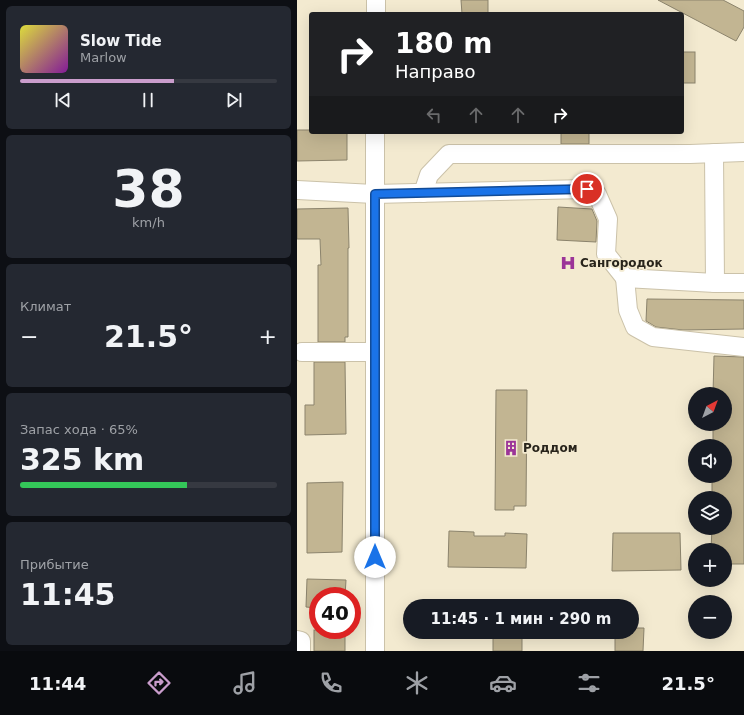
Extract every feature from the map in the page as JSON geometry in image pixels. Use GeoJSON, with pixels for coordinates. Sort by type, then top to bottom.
{"type":"FeatureCollection","features":[{"type":"Feature","properties":{"kind":"street"},"geometry":{"type":"LineString","coordinates":[[376,0],[376,12]]}},
{"type":"Feature","properties":{"kind":"street"},"geometry":{"type":"LineString","coordinates":[[375,134],[375,651]]}},
{"type":"Feature","properties":{"kind":"street"},"geometry":{"type":"LineString","coordinates":[[423,193],[429,175],[449,154],[690,154],[744,152]]}},
{"type":"Feature","properties":{"kind":"street"},"geometry":{"type":"LineString","coordinates":[[714,153],[715,283]]}},
{"type":"Feature","properties":{"kind":"street"},"geometry":{"type":"LineString","coordinates":[[297,190],[375,194],[587,189],[597,194],[608,219],[606,254],[625,278],[628,310],[635,327],[653,337],[744,347]]}},
{"type":"Feature","properties":{"kind":"street"},"geometry":{"type":"LineString","coordinates":[[625,278],[715,283],[744,283]]}},
{"type":"Feature","properties":{"kind":"street"},"geometry":{"type":"LineString","coordinates":[[302,352],[375,352]]}},
{"type":"Feature","properties":{"kind":"street"},"geometry":{"type":"LineString","coordinates":[[297,640],[301,640],[301,651]]}},
{"type":"Feature","properties":{"kind":"building"},"geometry":{"type":"Polygon","coordinates":[[[461,0],[488,0],[488,12],[462,12],[461,0]]]}},
{"type":"Feature","properties":{"kind":"building"},"geometry":{"type":"Polygon","coordinates":[[[658,0],[723,0],[744,11],[744,27],[736,41],[684,14],[684,12],[681,12],[658,0]]]}},
{"type":"Feature","properties":{"kind":"building"},"geometry":{"type":"Polygon","coordinates":[[[684,52],[695,52],[695,83],[684,83],[684,52]]]}},
{"type":"Feature","properties":{"kind":"building"},"geometry":{"type":"Polygon","coordinates":[[[297,130],[309,130],[309,134],[347,134],[347,160],[297,161],[297,130]]]}},
{"type":"Feature","properties":{"kind":"building"},"geometry":{"type":"Polygon","coordinates":[[[561,134],[589,134],[589,144],[561,144],[561,134]]]}},
{"type":"Feature","properties":{"kind":"building"},"geometry":{"type":"Polygon","coordinates":[[[558,207],[592,209],[597,221],[596,242],[557,240],[558,207]]]}},
{"type":"Feature","properties":{"kind":"building"},"geometry":{"type":"Polygon","coordinates":[[[348,208],[348,337],[345,337],[345,342],[318,342],[318,265],[321,265],[320,239],[297,239],[297,209],[348,208]]]}},
{"type":"Feature","properties":{"kind":"building"},"geometry":{"type":"Polygon","coordinates":[[[647,299],[744,300],[744,329],[683,330],[656,327],[646,321],[647,299]]]}},
{"type":"Feature","properties":{"kind":"building"},"geometry":{"type":"Polygon","coordinates":[[[714,356],[744,357],[744,564],[732,564],[732,543],[711,543],[712,535],[732,535],[732,491],[712,491],[712,483],[732,483],[732,439],[713,439],[713,431],[732,431],[732,387],[713,387],[714,356]]]}},
{"type":"Feature","properties":{"kind":"building"},"geometry":{"type":"Polygon","coordinates":[[[314,362],[345,362],[346,434],[305,435],[305,405],[314,405],[314,362]]]}},
{"type":"Feature","properties":{"kind":"building"},"geometry":{"type":"Polygon","coordinates":[[[496,390],[527,390],[526,506],[514,506],[514,510],[495,510],[496,390]]]}},
{"type":"Feature","properties":{"kind":"building"},"geometry":{"type":"Polygon","coordinates":[[[343,482],[342,552],[307,553],[307,483],[343,482]]]}},
{"type":"Feature","properties":{"kind":"building"},"geometry":{"type":"Polygon","coordinates":[[[449,531],[474,532],[474,536],[505,536],[505,533],[527,534],[526,568],[448,567],[449,531]]]}},
{"type":"Feature","properties":{"kind":"building"},"geometry":{"type":"Polygon","coordinates":[[[613,533],[680,533],[681,570],[612,571],[613,533]]]}},
{"type":"Feature","properties":{"kind":"building"},"geometry":{"type":"Polygon","coordinates":[[[307,579],[346,580],[346,587],[309,587],[309,607],[306,607],[307,579]]]}},
{"type":"Feature","properties":{"kind":"building"},"geometry":{"type":"Polygon","coordinates":[[[639,628],[644,628],[643,651],[615,651],[615,639],[639,639],[639,628]]]}},
{"type":"Feature","properties":{"kind":"building"},"geometry":{"type":"Polygon","coordinates":[[[314,639],[345,639],[345,651],[314,651],[314,639]]]}},
{"type":"Feature","properties":{"kind":"building"},"geometry":{"type":"Polygon","coordinates":[[[493,639],[522,639],[522,651],[493,651],[493,639]]]}},
{"type":"Feature","properties":{"kind":"place","name":"Сангородок"},"geometry":{"type":"Point","coordinates":[568,263]}},
{"type":"Feature","properties":{"kind":"place","name":"Роддом"},"geometry":{"type":"Point","coordinates":[511,448]}},
{"type":"Feature","properties":{"kind":"route"},"geometry":{"type":"LineString","coordinates":[[375,557],[375,194],[587,189]]}}]}
